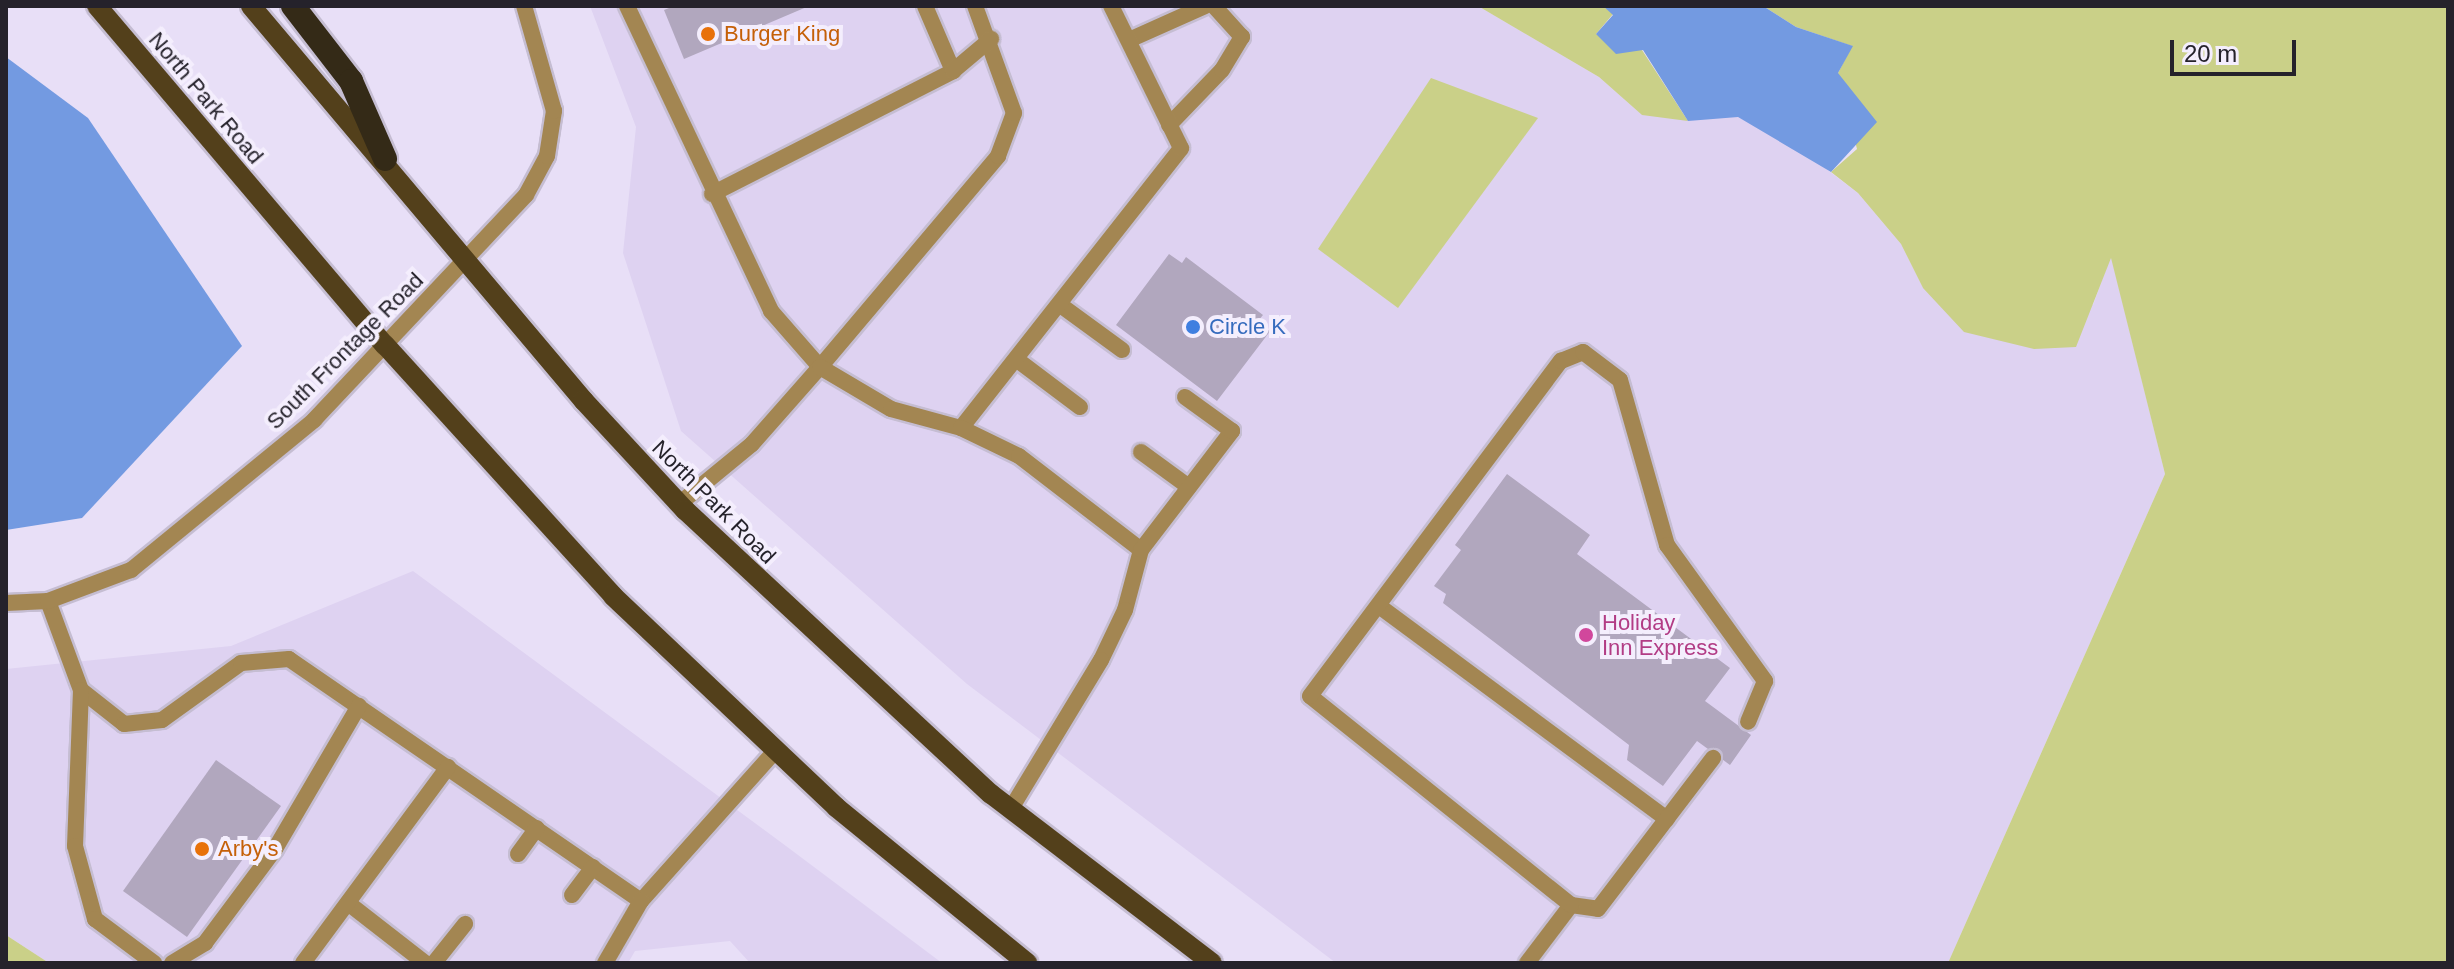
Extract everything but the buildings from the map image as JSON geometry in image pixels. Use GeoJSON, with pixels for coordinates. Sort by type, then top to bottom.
{"type":"FeatureCollection","features":[{"type":"Feature","properties":{"kind":"highway"},"geometry":{"type":"LineString","coordinates":[[293,6],[351,81],[385,159]]}},
{"type":"Feature","properties":{"kind":"main road","name":"North Park Road"},"geometry":{"type":"LineString","coordinates":[[97,6],[385,345],[613,596],[774,752],[1027,963]]}},
{"type":"Feature","properties":{"kind":"main road","name":"North Park Road"},"geometry":{"type":"LineString","coordinates":[[251,6],[679,504],[1010,810],[1212,963]]}},
{"type":"Feature","properties":{"kind":"street","name":"South Frontage Road"},"geometry":{"type":"LineString","coordinates":[[6,603],[48,601],[131,570],[314,420],[526,195],[547,156],[554,111],[524,6]]}},
{"type":"Feature","properties":{"kind":"street"},"geometry":{"type":"LineString","coordinates":[[925,6],[953,71]]}},
{"type":"Feature","properties":{"kind":"street"},"geometry":{"type":"LineString","coordinates":[[679,504],[752,444],[998,156],[1014,113],[991,39],[975,6]]}},
{"type":"Feature","properties":{"kind":"street"},"geometry":{"type":"LineString","coordinates":[[986,6],[991,39]]}},
{"type":"Feature","properties":{"kind":"street"},"geometry":{"type":"LineString","coordinates":[[961,428],[1181,148],[1111,6]]}},
{"type":"Feature","properties":{"kind":"street"},"geometry":{"type":"LineString","coordinates":[[1129,40],[1205,6]]}},
{"type":"Feature","properties":{"kind":"street"},"geometry":{"type":"LineString","coordinates":[[1169,125],[1222,70],[1242,37],[1214,6]]}},
{"type":"Feature","properties":{"kind":"street"},"geometry":{"type":"LineString","coordinates":[[633,8],[712,194],[771,311],[820,367],[891,409],[961,428],[1055,480],[1141,550]]}},
{"type":"Feature","properties":{"kind":"street"},"geometry":{"type":"LineString","coordinates":[[712,194],[953,71],[991,39]]}},
{"type":"Feature","properties":{"kind":"street"},"geometry":{"type":"LineString","coordinates":[[1059,304],[1122,350]]}},
{"type":"Feature","properties":{"kind":"street"},"geometry":{"type":"LineString","coordinates":[[1713,758],[1598,909],[1571,905],[1310,696],[1561,361],[1583,352],[1620,380],[1667,545],[1765,681],[1748,722]]}},
{"type":"Feature","properties":{"kind":"street"},"geometry":{"type":"LineString","coordinates":[[1016,359],[1080,407]]}},
{"type":"Feature","properties":{"kind":"street"},"geometry":{"type":"LineString","coordinates":[[1010,810],[1101,660],[1125,610],[1141,550],[1232,431],[1185,397]]}},
{"type":"Feature","properties":{"kind":"street"},"geometry":{"type":"LineString","coordinates":[[1141,452],[1189,487]]}},
{"type":"Feature","properties":{"kind":"street"},"geometry":{"type":"LineString","coordinates":[[48,601],[81,690],[75,846],[95,919],[154,963]]}},
{"type":"Feature","properties":{"kind":"street"},"geometry":{"type":"LineString","coordinates":[[1379,606],[1667,819]]}},
{"type":"Feature","properties":{"kind":"street"},"geometry":{"type":"LineString","coordinates":[[81,690],[124,724],[162,720],[241,663],[289,659],[641,901]]}},
{"type":"Feature","properties":{"kind":"street"},"geometry":{"type":"LineString","coordinates":[[172,963],[205,943],[275,849],[359,706]]}},
{"type":"Feature","properties":{"kind":"street"},"geometry":{"type":"LineString","coordinates":[[605,963],[641,901],[774,752]]}},
{"type":"Feature","properties":{"kind":"street"},"geometry":{"type":"LineString","coordinates":[[303,963],[448,767]]}},
{"type":"Feature","properties":{"kind":"street"},"geometry":{"type":"LineString","coordinates":[[518,854],[537,828]]}},
{"type":"Feature","properties":{"kind":"street"},"geometry":{"type":"LineString","coordinates":[[572,895],[593,867]]}},
{"type":"Feature","properties":{"kind":"street"},"geometry":{"type":"LineString","coordinates":[[348,903],[425,963]]}},
{"type":"Feature","properties":{"kind":"street"},"geometry":{"type":"LineString","coordinates":[[1527,963],[1571,905]]}},
{"type":"Feature","properties":{"kind":"street"},"geometry":{"type":"LineString","coordinates":[[434,963],[465,924]]}},
{"type":"Feature","properties":{"kind":"shaded area"},"geometry":{"type":"Polygon","coordinates":[[[590,6],[1478,6],[1599,77],[1642,115],[1738,117],[1797,147],[1858,193],[1901,244],[1923,288],[2093,305],[2111,256],[2165,474],[1948,963],[1336,963],[967,684],[681,431],[623,253],[636,127],[590,6]]]}},
{"type":"Feature","properties":{"kind":"shaded area"},"geometry":{"type":"Polygon","coordinates":[[[413,571],[942,963],[750,963],[730,941],[635,951],[628,963],[49,963],[6,935],[6,669],[231,646],[413,571]]]}},
{"type":"Feature","properties":{"kind":"green space"},"geometry":{"type":"Polygon","coordinates":[[[1478,6],[1603,6],[1613,14],[1596,34],[1642,50],[1688,121],[1642,115],[1599,77],[1478,6]]]}},
{"type":"Feature","properties":{"kind":"green space"},"geometry":{"type":"Polygon","coordinates":[[[1763,6],[2448,6],[2448,963],[1948,963],[2165,474],[2111,258],[2076,347],[2034,349],[1964,332],[1923,288],[1901,244],[1858,193],[1831,172],[1857,149],[1838,73],[1852,46],[1796,27],[1763,6]]]}},
{"type":"Feature","properties":{"kind":"green space"},"geometry":{"type":"Polygon","coordinates":[[[1431,78],[1538,118],[1398,308],[1318,249],[1431,78]]]}},
{"type":"Feature","properties":{"kind":"green space"},"geometry":{"type":"Polygon","coordinates":[[[6,935],[49,963],[6,963],[6,935]]]}},
{"type":"Feature","properties":{"kind":"water"},"geometry":{"type":"Polygon","coordinates":[[[1603,6],[1763,6],[1796,27],[1853,46],[1838,73],[1877,122],[1831,172],[1738,117],[1688,121],[1643,50],[1616,54],[1596,34],[1613,15],[1603,6]]]}},
{"type":"Feature","properties":{"kind":"water"},"geometry":{"type":"Polygon","coordinates":[[[6,57],[88,118],[242,346],[82,518],[6,530],[6,57]]]}},
{"type":"Feature","properties":{"kind":"place","name":"Burger King"},"geometry":{"type":"Point","coordinates":[708,34]}},
{"type":"Feature","properties":{"kind":"place","name":"Circle K"},"geometry":{"type":"Point","coordinates":[1193,327]}},
{"type":"Feature","properties":{"kind":"place","name":"Holiday Inn Express"},"geometry":{"type":"Point","coordinates":[1586,635]}},
{"type":"Feature","properties":{"kind":"place","name":"Arby's"},"geometry":{"type":"Point","coordinates":[202,849]}}]}
